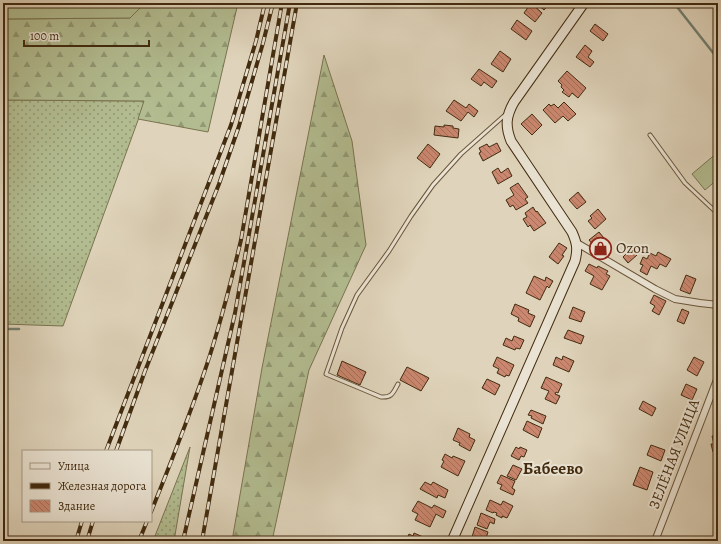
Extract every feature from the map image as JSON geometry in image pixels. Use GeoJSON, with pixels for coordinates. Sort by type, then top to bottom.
{"type":"FeatureCollection","features":[{"type":"Feature","properties":{"kind":"street"},"geometry":{"type":"LineString","coordinates":[[452,541],[577,252],[577,244],[572,232],[511,141],[507,123],[509,111],[514,102],[584,3]]}},
{"type":"Feature","properties":{"kind":"street"},"geometry":{"type":"LineString","coordinates":[[577,244],[675,299],[718,304]]}},
{"type":"Feature","properties":{"kind":"street","name":"ЗЕЛЁНАЯ УЛИЦА"},"geometry":{"type":"LineString","coordinates":[[655,541],[718,377]]}},
{"type":"Feature","properties":{"kind":"lane"},"geometry":{"type":"LineString","coordinates":[[398,384],[392,395],[388,398],[381,397],[326,374],[342,328],[357,295],[389,251],[433,185],[461,154],[509,111]]}},
{"type":"Feature","properties":{"kind":"lane"},"geometry":{"type":"LineString","coordinates":[[650,135],[685,183],[718,214]]}},
{"type":"Feature","properties":{"kind":"green space"},"geometry":{"type":"Polygon","coordinates":[[[3,3],[145,3],[130,18],[3,19],[3,3]]]}},
{"type":"Feature","properties":{"kind":"green space"},"geometry":{"type":"Polygon","coordinates":[[[145,3],[238,3],[208,132],[138,119],[144,101],[3,100],[3,19],[130,18],[145,3]]]}},
{"type":"Feature","properties":{"kind":"green space"},"geometry":{"type":"Polygon","coordinates":[[[324,55],[352,141],[366,245],[309,370],[272,541],[232,541],[262,368],[324,55]]]}},
{"type":"Feature","properties":{"kind":"green space"},"geometry":{"type":"Polygon","coordinates":[[[3,100],[145,101],[63,326],[3,324],[3,100]]]}},
{"type":"Feature","properties":{"kind":"green space"},"geometry":{"type":"Polygon","coordinates":[[[718,152],[718,179],[705,190],[692,174],[718,152]]]}},
{"type":"Feature","properties":{"kind":"green space"},"geometry":{"type":"Polygon","coordinates":[[[190,447],[174,541],[153,541],[190,447]]]}},
{"type":"Feature","properties":{"kind":"building"},"geometry":{"type":"Polygon","coordinates":[[[531,3],[542,13],[535,22],[524,13],[531,3]]]}},
{"type":"Feature","properties":{"kind":"building"},"geometry":{"type":"Polygon","coordinates":[[[536,3],[550,3],[544,10],[536,3]]]}},
{"type":"Feature","properties":{"kind":"building"},"geometry":{"type":"Polygon","coordinates":[[[517,20],[532,31],[526,40],[511,29],[517,20]]]}},
{"type":"Feature","properties":{"kind":"building"},"geometry":{"type":"Polygon","coordinates":[[[595,24],[608,34],[603,41],[590,31],[595,24]]]}},
{"type":"Feature","properties":{"kind":"building"},"geometry":{"type":"Polygon","coordinates":[[[585,45],[592,51],[588,57],[594,62],[590,67],[576,57],[585,45]]]}},
{"type":"Feature","properties":{"kind":"building"},"geometry":{"type":"Polygon","coordinates":[[[500,51],[511,59],[503,72],[491,64],[500,51]]]}},
{"type":"Feature","properties":{"kind":"building"},"geometry":{"type":"Polygon","coordinates":[[[479,69],[497,81],[492,88],[484,82],[481,86],[471,79],[479,69]]]}},
{"type":"Feature","properties":{"kind":"building"},"geometry":{"type":"Polygon","coordinates":[[[567,71],[586,88],[578,98],[572,93],[569,97],[562,92],[564,90],[558,81],[567,71]]]}},
{"type":"Feature","properties":{"kind":"building"},"geometry":{"type":"Polygon","coordinates":[[[454,100],[466,108],[469,104],[478,111],[474,117],[468,112],[461,121],[446,111],[454,100]]]}},
{"type":"Feature","properties":{"kind":"building"},"geometry":{"type":"Polygon","coordinates":[[[564,102],[576,114],[568,121],[563,116],[555,123],[543,110],[549,104],[551,106],[554,104],[558,108],[564,102]]]}},
{"type":"Feature","properties":{"kind":"building"},"geometry":{"type":"Polygon","coordinates":[[[532,114],[542,125],[532,135],[521,124],[532,114]]]}},
{"type":"Feature","properties":{"kind":"building"},"geometry":{"type":"Polygon","coordinates":[[[444,125],[453,126],[453,128],[459,129],[458,138],[434,135],[435,126],[444,127],[444,125]]]}},
{"type":"Feature","properties":{"kind":"building"},"geometry":{"type":"Polygon","coordinates":[[[497,143],[501,151],[483,161],[479,153],[481,152],[479,148],[487,144],[489,147],[497,143]]]}},
{"type":"Feature","properties":{"kind":"building"},"geometry":{"type":"Polygon","coordinates":[[[428,144],[440,154],[430,168],[417,158],[428,144]]]}},
{"type":"Feature","properties":{"kind":"building"},"geometry":{"type":"Polygon","coordinates":[[[498,168],[501,173],[508,168],[512,176],[498,184],[492,172],[498,168]]]}},
{"type":"Feature","properties":{"kind":"building"},"geometry":{"type":"Polygon","coordinates":[[[518,183],[528,197],[525,199],[528,203],[516,210],[513,205],[510,207],[506,200],[514,195],[510,188],[518,183]]]}},
{"type":"Feature","properties":{"kind":"building"},"geometry":{"type":"Polygon","coordinates":[[[578,192],[586,202],[577,209],[569,200],[578,192]]]}},
{"type":"Feature","properties":{"kind":"building"},"geometry":{"type":"Polygon","coordinates":[[[533,207],[546,223],[534,231],[530,225],[528,227],[523,219],[527,217],[525,213],[533,207]]]}},
{"type":"Feature","properties":{"kind":"building"},"geometry":{"type":"Polygon","coordinates":[[[598,209],[606,219],[595,229],[588,221],[592,218],[590,216],[598,209]]]}},
{"type":"Feature","properties":{"kind":"building"},"geometry":{"type":"Polygon","coordinates":[[[599,232],[609,244],[599,252],[589,240],[599,232]]]}},
{"type":"Feature","properties":{"kind":"building"},"geometry":{"type":"Polygon","coordinates":[[[559,243],[567,248],[562,255],[564,256],[558,264],[549,257],[559,243]]]}},
{"type":"Feature","properties":{"kind":"building"},"geometry":{"type":"Polygon","coordinates":[[[631,249],[637,255],[628,263],[623,257],[631,249]]]}},
{"type":"Feature","properties":{"kind":"building"},"geometry":{"type":"Polygon","coordinates":[[[658,252],[671,259],[666,267],[660,264],[657,269],[651,266],[647,275],[640,271],[643,265],[640,264],[643,257],[647,259],[650,253],[656,256],[658,252]]]}},
{"type":"Feature","properties":{"kind":"building"},"geometry":{"type":"Polygon","coordinates":[[[589,264],[597,268],[598,266],[608,271],[606,274],[610,276],[602,290],[590,284],[594,276],[585,271],[589,264]]]}},
{"type":"Feature","properties":{"kind":"building"},"geometry":{"type":"Polygon","coordinates":[[[686,275],[696,279],[690,294],[680,290],[686,275]]]}},
{"type":"Feature","properties":{"kind":"building"},"geometry":{"type":"Polygon","coordinates":[[[534,276],[545,281],[546,277],[553,281],[549,288],[547,286],[540,300],[526,293],[534,276]]]}},
{"type":"Feature","properties":{"kind":"building"},"geometry":{"type":"Polygon","coordinates":[[[654,295],[666,301],[659,315],[652,311],[655,306],[650,303],[654,295]]]}},
{"type":"Feature","properties":{"kind":"building"},"geometry":{"type":"Polygon","coordinates":[[[515,304],[529,310],[528,313],[535,316],[530,327],[518,321],[519,318],[511,314],[515,304]]]}},
{"type":"Feature","properties":{"kind":"building"},"geometry":{"type":"Polygon","coordinates":[[[573,307],[585,312],[581,322],[569,318],[573,307]]]}},
{"type":"Feature","properties":{"kind":"building"},"geometry":{"type":"Polygon","coordinates":[[[682,309],[689,312],[684,324],[677,321],[682,309]]]}},
{"type":"Feature","properties":{"kind":"building"},"geometry":{"type":"Polygon","coordinates":[[[568,330],[584,336],[581,344],[564,338],[568,330]]]}},
{"type":"Feature","properties":{"kind":"building"},"geometry":{"type":"Polygon","coordinates":[[[514,336],[524,340],[520,349],[516,348],[515,350],[503,345],[506,338],[512,341],[514,336]]]}},
{"type":"Feature","properties":{"kind":"building"},"geometry":{"type":"Polygon","coordinates":[[[563,356],[574,361],[569,372],[553,365],[556,357],[562,360],[563,356]]]}},
{"type":"Feature","properties":{"kind":"building"},"geometry":{"type":"Polygon","coordinates":[[[497,357],[514,365],[509,376],[506,375],[505,377],[497,373],[499,369],[493,366],[497,357]]]}},
{"type":"Feature","properties":{"kind":"building"},"geometry":{"type":"Polygon","coordinates":[[[694,357],[704,362],[697,376],[687,370],[694,357]]]}},
{"type":"Feature","properties":{"kind":"building"},"geometry":{"type":"Polygon","coordinates":[[[342,361],[366,372],[360,385],[337,375],[342,361]]]}},
{"type":"Feature","properties":{"kind":"building"},"geometry":{"type":"Polygon","coordinates":[[[407,367],[429,378],[421,391],[400,380],[407,367]]]}},
{"type":"Feature","properties":{"kind":"building"},"geometry":{"type":"Polygon","coordinates":[[[546,377],[562,384],[558,393],[556,392],[555,394],[560,396],[556,404],[545,399],[549,391],[541,388],[546,377]]]}},
{"type":"Feature","properties":{"kind":"building"},"geometry":{"type":"Polygon","coordinates":[[[487,379],[500,385],[495,395],[482,388],[487,379]]]}},
{"type":"Feature","properties":{"kind":"building"},"geometry":{"type":"Polygon","coordinates":[[[686,384],[697,389],[692,400],[681,395],[686,384]]]}},
{"type":"Feature","properties":{"kind":"building"},"geometry":{"type":"Polygon","coordinates":[[[643,401],[656,408],[652,416],[639,409],[643,401]]]}},
{"type":"Feature","properties":{"kind":"building"},"geometry":{"type":"Polygon","coordinates":[[[531,410],[546,416],[543,424],[531,418],[532,416],[528,415],[531,410]]]}},
{"type":"Feature","properties":{"kind":"building"},"geometry":{"type":"Polygon","coordinates":[[[527,421],[542,428],[538,438],[523,430],[527,421]]]}},
{"type":"Feature","properties":{"kind":"building"},"geometry":{"type":"Polygon","coordinates":[[[458,428],[470,434],[469,437],[475,440],[470,451],[459,445],[460,443],[453,440],[458,428]]]}},
{"type":"Feature","properties":{"kind":"building"},"geometry":{"type":"Polygon","coordinates":[[[718,435],[718,451],[713,452],[711,444],[714,444],[712,436],[718,435]]]}},
{"type":"Feature","properties":{"kind":"building"},"geometry":{"type":"Polygon","coordinates":[[[651,445],[665,450],[661,461],[647,455],[651,445]]]}},
{"type":"Feature","properties":{"kind":"building"},"geometry":{"type":"Polygon","coordinates":[[[516,447],[527,450],[524,457],[521,456],[519,460],[511,456],[516,447]]]}},
{"type":"Feature","properties":{"kind":"building"},"geometry":{"type":"Polygon","coordinates":[[[445,454],[452,458],[453,456],[465,461],[458,476],[441,467],[445,454]]]}},
{"type":"Feature","properties":{"kind":"building"},"geometry":{"type":"Polygon","coordinates":[[[513,465],[522,469],[516,480],[507,476],[513,465]]]}},
{"type":"Feature","properties":{"kind":"building"},"geometry":{"type":"Polygon","coordinates":[[[640,467],[653,472],[647,490],[633,485],[640,467]]]}},
{"type":"Feature","properties":{"kind":"building"},"geometry":{"type":"Polygon","coordinates":[[[501,475],[515,481],[512,488],[515,490],[513,495],[500,489],[502,485],[497,483],[501,475]]]}},
{"type":"Feature","properties":{"kind":"building"},"geometry":{"type":"Polygon","coordinates":[[[425,482],[431,485],[433,482],[448,490],[445,498],[438,495],[437,498],[420,489],[425,482]]]}},
{"type":"Feature","properties":{"kind":"building"},"geometry":{"type":"Polygon","coordinates":[[[490,500],[501,505],[503,501],[513,506],[507,518],[502,516],[502,518],[496,515],[497,513],[486,510],[490,500]]]}},
{"type":"Feature","properties":{"kind":"building"},"geometry":{"type":"Polygon","coordinates":[[[418,501],[432,508],[434,505],[446,511],[443,518],[436,514],[430,527],[415,520],[418,514],[412,511],[418,501]]]}},
{"type":"Feature","properties":{"kind":"building"},"geometry":{"type":"Polygon","coordinates":[[[481,513],[495,519],[494,524],[490,522],[487,529],[477,525],[481,513]]]}},
{"type":"Feature","properties":{"kind":"building"},"geometry":{"type":"Polygon","coordinates":[[[475,527],[488,532],[485,541],[472,537],[475,527]]]}},
{"type":"Feature","properties":{"kind":"building"},"geometry":{"type":"Polygon","coordinates":[[[414,533],[430,540],[406,541],[409,534],[413,536],[414,533]]]}},
{"type":"Feature","properties":{"kind":"waterway"},"geometry":{"type":"LineString","coordinates":[[674,3],[718,59]]}},
{"type":"Feature","properties":{"kind":"waterway"},"geometry":{"type":"LineString","coordinates":[[3,329],[19,329]]}},
{"type":"Feature","properties":{"kind":"railway"},"geometry":{"type":"LineString","coordinates":[[106,450],[231,125],[256,41],[265,3]]}},
{"type":"Feature","properties":{"kind":"railway"},"geometry":{"type":"LineString","coordinates":[[116,450],[145,371],[219,184],[239,126],[273,3]]}},
{"type":"Feature","properties":{"kind":"railway"},"geometry":{"type":"LineString","coordinates":[[152,509],[182,434],[219,326],[241,240],[282,3]]}},
{"type":"Feature","properties":{"kind":"railway"},"geometry":{"type":"LineString","coordinates":[[183,541],[235,313],[290,3]]}},
{"type":"Feature","properties":{"kind":"railway"},"geometry":{"type":"LineString","coordinates":[[202,541],[297,3]]}},
{"type":"Feature","properties":{"kind":"railway"},"geometry":{"type":"LineString","coordinates":[[76,541],[82,522]]}},
{"type":"Feature","properties":{"kind":"railway"},"geometry":{"type":"LineString","coordinates":[[87,541],[93,522]]}},
{"type":"Feature","properties":{"kind":"railway"},"geometry":{"type":"LineString","coordinates":[[139,541],[147,522]]}},
{"type":"Feature","properties":{"kind":"place","name":"Ozon"},"geometry":{"type":"Point","coordinates":[601,248]}},
{"type":"Feature","properties":{"kind":"district","name":"Бабеево"},"geometry":{"type":"Point","coordinates":[553,468]}}]}
